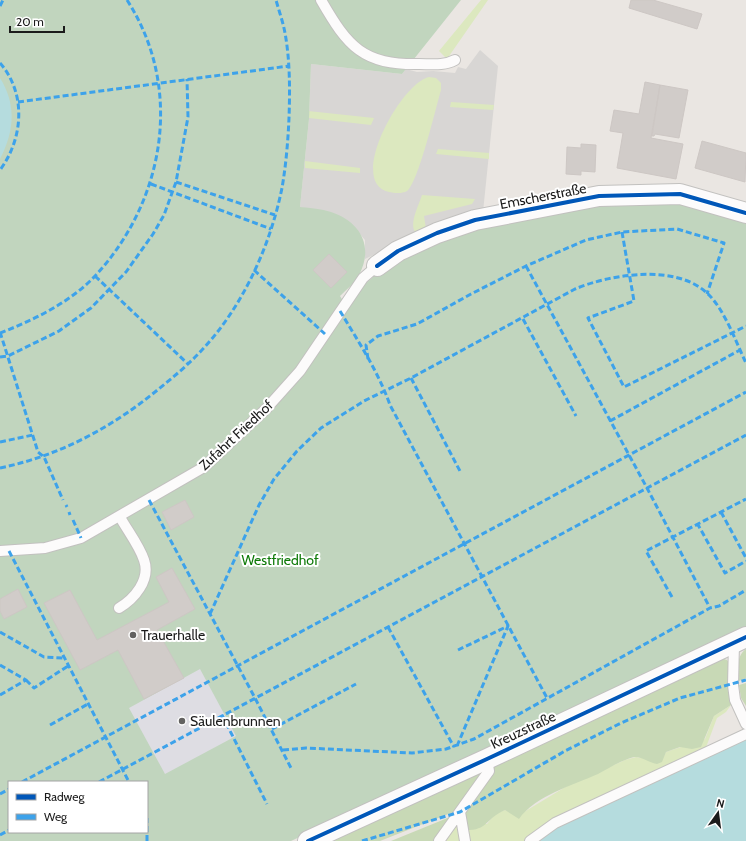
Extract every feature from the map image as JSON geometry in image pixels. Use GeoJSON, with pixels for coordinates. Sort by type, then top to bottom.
{"type":"FeatureCollection","features":[{"type":"Feature","properties":{"kind":"street","name":"Emscherstraße"},"geometry":{"type":"LineString","coordinates":[[377,266],[398,251],[437,232],[475,220],[599,196],[680,194],[746,213]]}},
{"type":"Feature","properties":{"kind":"street","name":"Kreuzstraße"},"geometry":{"type":"LineString","coordinates":[[308,841],[740,640]]}},
{"type":"Feature","properties":{"kind":"lane"},"geometry":{"type":"LineString","coordinates":[[321,0],[338,29],[367,57],[382,62],[404,65],[440,64],[449,63],[455,60]]}},
{"type":"Feature","properties":{"kind":"lane","name":"Zufahrt Friedhof"},"geometry":{"type":"LineString","coordinates":[[0,551],[45,548],[81,538],[120,517],[204,467],[266,409],[300,371],[363,278],[377,266]]}},
{"type":"Feature","properties":{"kind":"lane"},"geometry":{"type":"LineString","coordinates":[[119,608],[131,602],[139,591],[145,570],[144,560],[120,517]]}},
{"type":"Feature","properties":{"kind":"lane"},"geometry":{"type":"LineString","coordinates":[[740,640],[733,685],[735,700],[746,724]]}},
{"type":"Feature","properties":{"kind":"lane"},"geometry":{"type":"LineString","coordinates":[[530,841],[555,823],[746,734]]}},
{"type":"Feature","properties":{"kind":"lane"},"geometry":{"type":"LineString","coordinates":[[439,841],[488,771],[487,759]]}},
{"type":"Feature","properties":{"kind":"lane"},"geometry":{"type":"LineString","coordinates":[[460,812],[465,841]]}},
{"type":"Feature","properties":{"kind":"shaded area"},"geometry":{"type":"Polygon","coordinates":[[[480,50],[498,66],[483,212],[417,234],[365,259],[365,240],[354,227],[300,207],[309,119],[311,64],[402,74],[406,69],[417,72],[433,71],[455,73],[458,67],[466,69],[480,50]]]}},
{"type":"Feature","properties":{"kind":"shaded area"},"geometry":{"type":"Polygon","coordinates":[[[200,669],[236,736],[165,774],[129,708],[200,669]]]}},
{"type":"Feature","properties":{"kind":"green space","name":"Westfriedhof"},"geometry":{"type":"Polygon","coordinates":[[[0,0],[461,0],[402,74],[311,64],[309,119],[300,207],[323,210],[341,216],[357,229],[362,237],[365,245],[363,265],[355,281],[340,296],[348,309],[365,284],[390,262],[458,231],[599,201],[680,199],[746,218],[746,628],[291,841],[0,841],[0,0]]]}},
{"type":"Feature","properties":{"kind":"green space"},"geometry":{"type":"Polygon","coordinates":[[[481,0],[488,0],[447,59],[439,51],[481,0]]]}},
{"type":"Feature","properties":{"kind":"green space"},"geometry":{"type":"Polygon","coordinates":[[[429,77],[436,78],[441,83],[441,90],[416,175],[407,191],[400,193],[389,192],[377,185],[373,171],[375,153],[382,133],[405,96],[417,83],[429,77]]]}},
{"type":"Feature","properties":{"kind":"green space"},"geometry":{"type":"Polygon","coordinates":[[[451,102],[494,105],[493,110],[450,107],[451,102]]]}},
{"type":"Feature","properties":{"kind":"green space"},"geometry":{"type":"Polygon","coordinates":[[[308,111],[374,118],[371,125],[309,118],[308,111]]]}},
{"type":"Feature","properties":{"kind":"green space"},"geometry":{"type":"Polygon","coordinates":[[[438,149],[489,153],[489,159],[436,154],[438,149]]]}},
{"type":"Feature","properties":{"kind":"green space"},"geometry":{"type":"Polygon","coordinates":[[[305,161],[360,168],[360,173],[305,168],[305,161]]]}},
{"type":"Feature","properties":{"kind":"green space"},"geometry":{"type":"Polygon","coordinates":[[[422,195],[475,199],[472,204],[424,216],[426,229],[415,232],[413,224],[422,195]]]}},
{"type":"Feature","properties":{"kind":"green space"},"geometry":{"type":"Polygon","coordinates":[[[746,649],[746,678],[739,681],[739,659],[746,649]]]}},
{"type":"Feature","properties":{"kind":"green space"},"geometry":{"type":"Polygon","coordinates":[[[721,658],[727,660],[729,663],[731,705],[714,716],[701,747],[692,749],[680,747],[666,752],[662,762],[657,764],[637,757],[625,760],[598,774],[544,798],[526,811],[519,819],[505,810],[476,829],[460,830],[456,824],[495,765],[721,658]]]}},
{"type":"Feature","properties":{"kind":"green space"},"geometry":{"type":"Polygon","coordinates":[[[746,683],[746,706],[741,698],[739,685],[746,683]]]}},
{"type":"Feature","properties":{"kind":"green space"},"geometry":{"type":"Polygon","coordinates":[[[731,705],[726,712],[717,718],[705,750],[526,841],[445,841],[456,824],[487,824],[495,814],[505,810],[513,814],[524,812],[567,786],[625,760],[636,757],[664,756],[666,752],[705,739],[714,716],[731,705]]]}},
{"type":"Feature","properties":{"kind":"green space"},"geometry":{"type":"Polygon","coordinates":[[[481,772],[482,775],[456,811],[380,841],[326,841],[481,772]]]}},
{"type":"Feature","properties":{"kind":"green space"},"geometry":{"type":"Polygon","coordinates":[[[450,817],[451,818],[434,841],[391,841],[450,817]]]}},
{"type":"Feature","properties":{"kind":"water"},"geometry":{"type":"Polygon","coordinates":[[[0,78],[9,98],[12,118],[11,129],[5,149],[0,159],[0,78]]]}},
{"type":"Feature","properties":{"kind":"water"},"geometry":{"type":"Polygon","coordinates":[[[746,738],[746,841],[536,841],[556,827],[746,738]]]}},
{"type":"Feature","properties":{"kind":"building"},"geometry":{"type":"Polygon","coordinates":[[[631,0],[653,0],[702,14],[697,29],[629,8],[631,0]]]}},
{"type":"Feature","properties":{"kind":"building"},"geometry":{"type":"Polygon","coordinates":[[[645,82],[660,85],[651,138],[683,144],[676,179],[617,168],[623,133],[610,131],[614,110],[639,114],[645,82]]]}},
{"type":"Feature","properties":{"kind":"building"},"geometry":{"type":"Polygon","coordinates":[[[660,85],[688,90],[679,138],[655,134],[652,136],[660,85]]]}},
{"type":"Feature","properties":{"kind":"building"},"geometry":{"type":"Polygon","coordinates":[[[702,141],[746,153],[745,182],[695,168],[702,141]]]}},
{"type":"Feature","properties":{"kind":"building"},"geometry":{"type":"Polygon","coordinates":[[[581,144],[596,145],[595,172],[581,171],[581,175],[566,174],[567,147],[581,148],[581,144]]]}},
{"type":"Feature","properties":{"kind":"building"},"geometry":{"type":"Polygon","coordinates":[[[329,254],[347,272],[331,288],[313,270],[329,254]]]}},
{"type":"Feature","properties":{"kind":"building"},"geometry":{"type":"Polygon","coordinates":[[[185,500],[194,517],[171,530],[162,512],[185,500]]]}},
{"type":"Feature","properties":{"kind":"building","name":"Trauerhalle"},"geometry":{"type":"Polygon","coordinates":[[[172,568],[195,609],[157,630],[184,678],[144,699],[118,650],[80,670],[44,603],[70,590],[97,640],[169,602],[156,577],[172,568]]]}},
{"type":"Feature","properties":{"kind":"building"},"geometry":{"type":"Polygon","coordinates":[[[18,589],[27,607],[4,619],[0,611],[0,599],[18,589]]]}},
{"type":"Feature","properties":{"kind":"marked path"},"geometry":{"type":"LineString","coordinates":[[0,6],[3,0]]}},
{"type":"Feature","properties":{"kind":"marked path"},"geometry":{"type":"LineString","coordinates":[[0,333],[39,316],[64,302],[86,285],[96,275],[119,245],[138,213],[151,178],[159,142],[160,106],[156,70],[145,34],[127,0]]}},
{"type":"Feature","properties":{"kind":"marked path"},"geometry":{"type":"LineString","coordinates":[[0,468],[21,463],[62,448],[120,418],[155,392],[201,351],[216,334],[241,296],[262,254],[270,232],[277,210],[286,162],[289,118],[289,64],[285,33],[276,0]]}},
{"type":"Feature","properties":{"kind":"marked path"},"geometry":{"type":"LineString","coordinates":[[0,63],[9,75],[15,88],[19,116],[14,145],[0,170]]}},
{"type":"Feature","properties":{"kind":"marked path"},"geometry":{"type":"LineString","coordinates":[[18,102],[289,66]]}},
{"type":"Feature","properties":{"kind":"marked path"},"geometry":{"type":"LineString","coordinates":[[0,357],[8,356],[59,331],[91,308],[126,272],[153,234],[164,215],[176,182],[188,117],[187,79]]}},
{"type":"Feature","properties":{"kind":"marked path"},"geometry":{"type":"LineString","coordinates":[[176,182],[275,215]]}},
{"type":"Feature","properties":{"kind":"marked path"},"geometry":{"type":"LineString","coordinates":[[151,184],[271,229]]}},
{"type":"Feature","properties":{"kind":"marked path"},"geometry":{"type":"LineString","coordinates":[[368,359],[366,345],[378,336],[417,324],[526,266],[586,240],[622,232],[677,229],[724,243],[707,294]]}},
{"type":"Feature","properties":{"kind":"marked path"},"geometry":{"type":"LineString","coordinates":[[622,232],[634,301],[588,318],[624,387],[746,326]]}},
{"type":"Feature","properties":{"kind":"marked path"},"geometry":{"type":"LineString","coordinates":[[526,266],[647,488],[710,608]]}},
{"type":"Feature","properties":{"kind":"marked path"},"geometry":{"type":"LineString","coordinates":[[254,270],[325,334]]}},
{"type":"Feature","properties":{"kind":"marked path"},"geometry":{"type":"LineString","coordinates":[[210,614],[259,505],[274,479],[297,451],[321,428],[364,401],[411,378],[575,289],[607,279],[644,274],[680,278],[696,285],[709,295],[715,302],[730,327],[746,363]]}},
{"type":"Feature","properties":{"kind":"marked path"},"geometry":{"type":"LineString","coordinates":[[95,276],[188,364]]}},
{"type":"Feature","properties":{"kind":"marked path"},"geometry":{"type":"LineString","coordinates":[[340,311],[374,368],[390,405],[547,698]]}},
{"type":"Feature","properties":{"kind":"marked path"},"geometry":{"type":"LineString","coordinates":[[523,319],[576,416]]}},
{"type":"Feature","properties":{"kind":"marked path"},"geometry":{"type":"LineString","coordinates":[[0,332],[38,452],[44,457],[63,500]]}},
{"type":"Feature","properties":{"kind":"marked path"},"geometry":{"type":"LineString","coordinates":[[610,421],[740,350]]}},
{"type":"Feature","properties":{"kind":"marked path"},"geometry":{"type":"LineString","coordinates":[[411,378],[461,473]]}},
{"type":"Feature","properties":{"kind":"marked path"},"geometry":{"type":"LineString","coordinates":[[24,781],[746,392]]}},
{"type":"Feature","properties":{"kind":"marked path"},"geometry":{"type":"LineString","coordinates":[[0,442],[33,435]]}},
{"type":"Feature","properties":{"kind":"marked path"},"geometry":{"type":"LineString","coordinates":[[101,781],[746,435]]}},
{"type":"Feature","properties":{"kind":"marked path"},"geometry":{"type":"LineString","coordinates":[[672,597],[646,551],[746,499]]}},
{"type":"Feature","properties":{"kind":"marked path"},"geometry":{"type":"LineString","coordinates":[[149,500],[292,770]]}},
{"type":"Feature","properties":{"kind":"marked path"},"geometry":{"type":"LineString","coordinates":[[721,512],[746,558]]}},
{"type":"Feature","properties":{"kind":"marked path"},"geometry":{"type":"LineString","coordinates":[[73,520],[81,538]]}},
{"type":"Feature","properties":{"kind":"marked path"},"geometry":{"type":"LineString","coordinates":[[697,523],[725,573],[746,561]]}},
{"type":"Feature","properties":{"kind":"marked path"},"geometry":{"type":"LineString","coordinates":[[9,551],[128,781]]}},
{"type":"Feature","properties":{"kind":"marked path"},"geometry":{"type":"LineString","coordinates":[[283,750],[306,748],[412,753],[446,749],[474,739],[710,608],[719,606],[746,590]]}},
{"type":"Feature","properties":{"kind":"marked path"},"geometry":{"type":"LineString","coordinates":[[457,746],[508,626],[458,650]]}},
{"type":"Feature","properties":{"kind":"marked path"},"geometry":{"type":"LineString","coordinates":[[388,627],[454,747]]}},
{"type":"Feature","properties":{"kind":"marked path"},"geometry":{"type":"LineString","coordinates":[[0,632],[44,657],[63,658]]}},
{"type":"Feature","properties":{"kind":"marked path"},"geometry":{"type":"LineString","coordinates":[[0,665],[26,680],[0,695]]}},
{"type":"Feature","properties":{"kind":"marked path"},"geometry":{"type":"LineString","coordinates":[[26,680],[34,688],[68,666]]}},
{"type":"Feature","properties":{"kind":"marked path"},"geometry":{"type":"LineString","coordinates":[[362,841],[460,812],[565,751],[621,723],[680,698],[746,680]]}},
{"type":"Feature","properties":{"kind":"marked path"},"geometry":{"type":"LineString","coordinates":[[272,729],[356,684]]}},
{"type":"Feature","properties":{"kind":"marked path"},"geometry":{"type":"LineString","coordinates":[[50,725],[88,704]]}},
{"type":"Feature","properties":{"kind":"marked path"},"geometry":{"type":"LineString","coordinates":[[222,715],[267,804]]}},
{"type":"Feature","properties":{"kind":"marked path"},"geometry":{"type":"LineString","coordinates":[[0,794],[8,790]]}},
{"type":"Feature","properties":{"kind":"marked path"},"geometry":{"type":"LineString","coordinates":[[0,835],[8,831]]}},
{"type":"Feature","properties":{"kind":"marked path"},"geometry":{"type":"LineString","coordinates":[[147,833],[147,841]]}},
{"type":"Feature","properties":{"kind":"cycle path"},"geometry":{"type":"LineString","coordinates":[[377,266],[398,251],[437,233],[475,220],[599,196],[680,194],[746,213]]}},
{"type":"Feature","properties":{"kind":"cycle path"},"geometry":{"type":"LineString","coordinates":[[308,841],[487,759],[746,637]]}},
{"type":"Feature","properties":{"kind":"place","name":"Trauerhalle"},"geometry":{"type":"Point","coordinates":[133,635]}},
{"type":"Feature","properties":{"kind":"place","name":"Säulenbrunnen"},"geometry":{"type":"Point","coordinates":[182,721]}}]}
